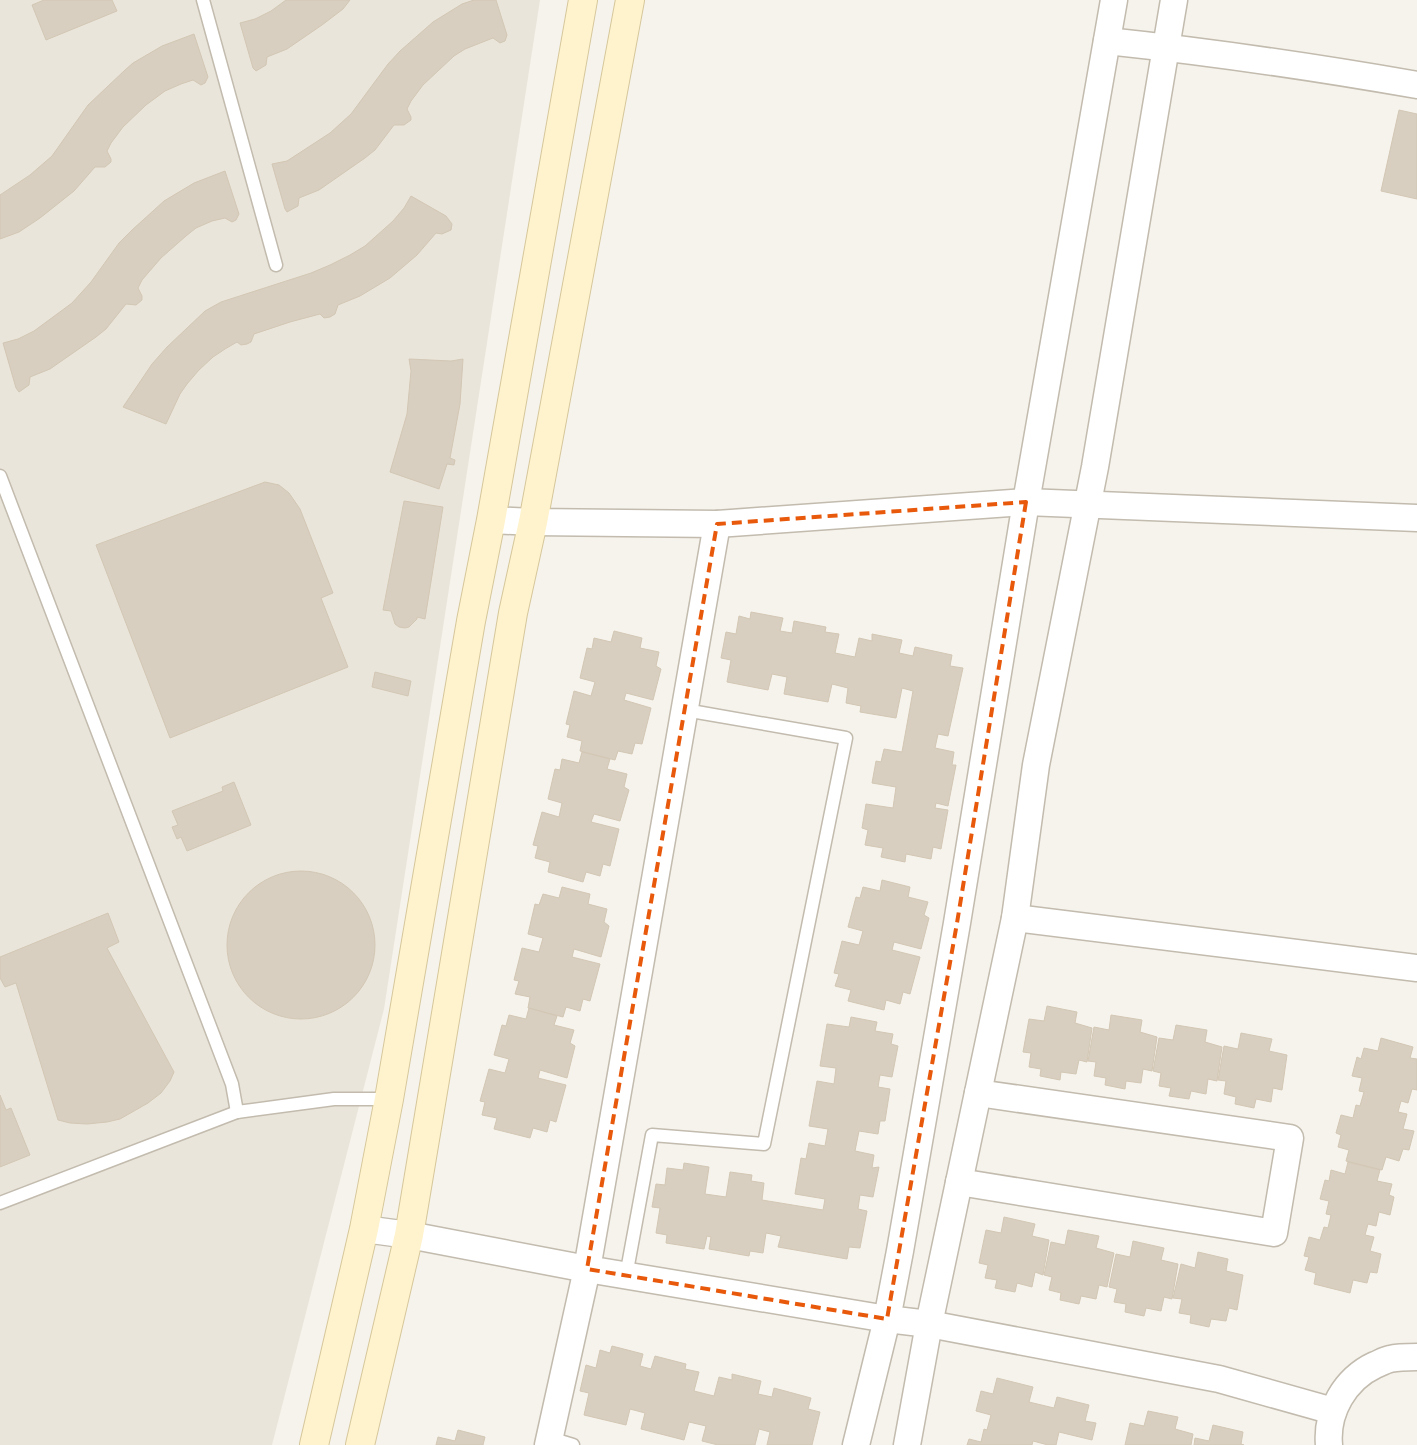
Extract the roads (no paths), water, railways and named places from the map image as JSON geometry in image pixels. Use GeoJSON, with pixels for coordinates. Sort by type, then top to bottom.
{"type":"FeatureCollection","features":[{"type":"Feature","properties":{"kind":"main road"},"geometry":{"type":"LineString","coordinates":[[314,1445],[364,1229],[389,1099],[471,621],[491,520],[583,0]]}},
{"type":"Feature","properties":{"kind":"main road"},"geometry":{"type":"LineString","coordinates":[[360,1445],[409,1234],[513,613],[533,522],[630,0]]}},
{"type":"Feature","properties":{"kind":"street"},"geometry":{"type":"LineString","coordinates":[[856,1445],[887,1319],[900,1251],[1026,502],[1114,0]]}},
{"type":"Feature","properties":{"kind":"street"},"geometry":{"type":"LineString","coordinates":[[907,1445],[929,1324],[1015,918],[1036,764],[1088,504],[1174,0]]}},
{"type":"Feature","properties":{"kind":"street"},"geometry":{"type":"LineString","coordinates":[[1107,42],[1167,48],[1360,75],[1417,85]]}},
{"type":"Feature","properties":{"kind":"street"},"geometry":{"type":"LineString","coordinates":[[491,520],[717,524],[1026,502],[1417,518]]}},
{"type":"Feature","properties":{"kind":"street"},"geometry":{"type":"LineString","coordinates":[[557,1443],[717,524]]}},
{"type":"Feature","properties":{"kind":"street"},"geometry":{"type":"LineString","coordinates":[[1015,918],[1417,968]]}},
{"type":"Feature","properties":{"kind":"street"},"geometry":{"type":"LineString","coordinates":[[959,1182],[1274,1233],[1290,1138],[978,1093]]}},
{"type":"Feature","properties":{"kind":"street"},"geometry":{"type":"LineString","coordinates":[[364,1229],[409,1234],[626,1276],[887,1319],[929,1324],[1219,1379],[1332,1411]]}},
{"type":"Feature","properties":{"kind":"street"},"geometry":{"type":"LineString","coordinates":[[1329,1445],[1328,1433],[1332,1411],[1346,1388],[1365,1370],[1389,1359],[1417,1356]]}},
{"type":"Feature","properties":{"kind":"lane"},"geometry":{"type":"LineString","coordinates":[[203,0],[276,266]]}},
{"type":"Feature","properties":{"kind":"lane"},"geometry":{"type":"LineString","coordinates":[[0,476],[232,1084],[238,1112]]}},
{"type":"Feature","properties":{"kind":"lane"},"geometry":{"type":"LineString","coordinates":[[626,1276],[652,1135],[764,1144],[846,738],[685,710]]}},
{"type":"Feature","properties":{"kind":"lane"},"geometry":{"type":"LineString","coordinates":[[0,1203],[238,1112],[334,1099],[389,1099]]}}]}
